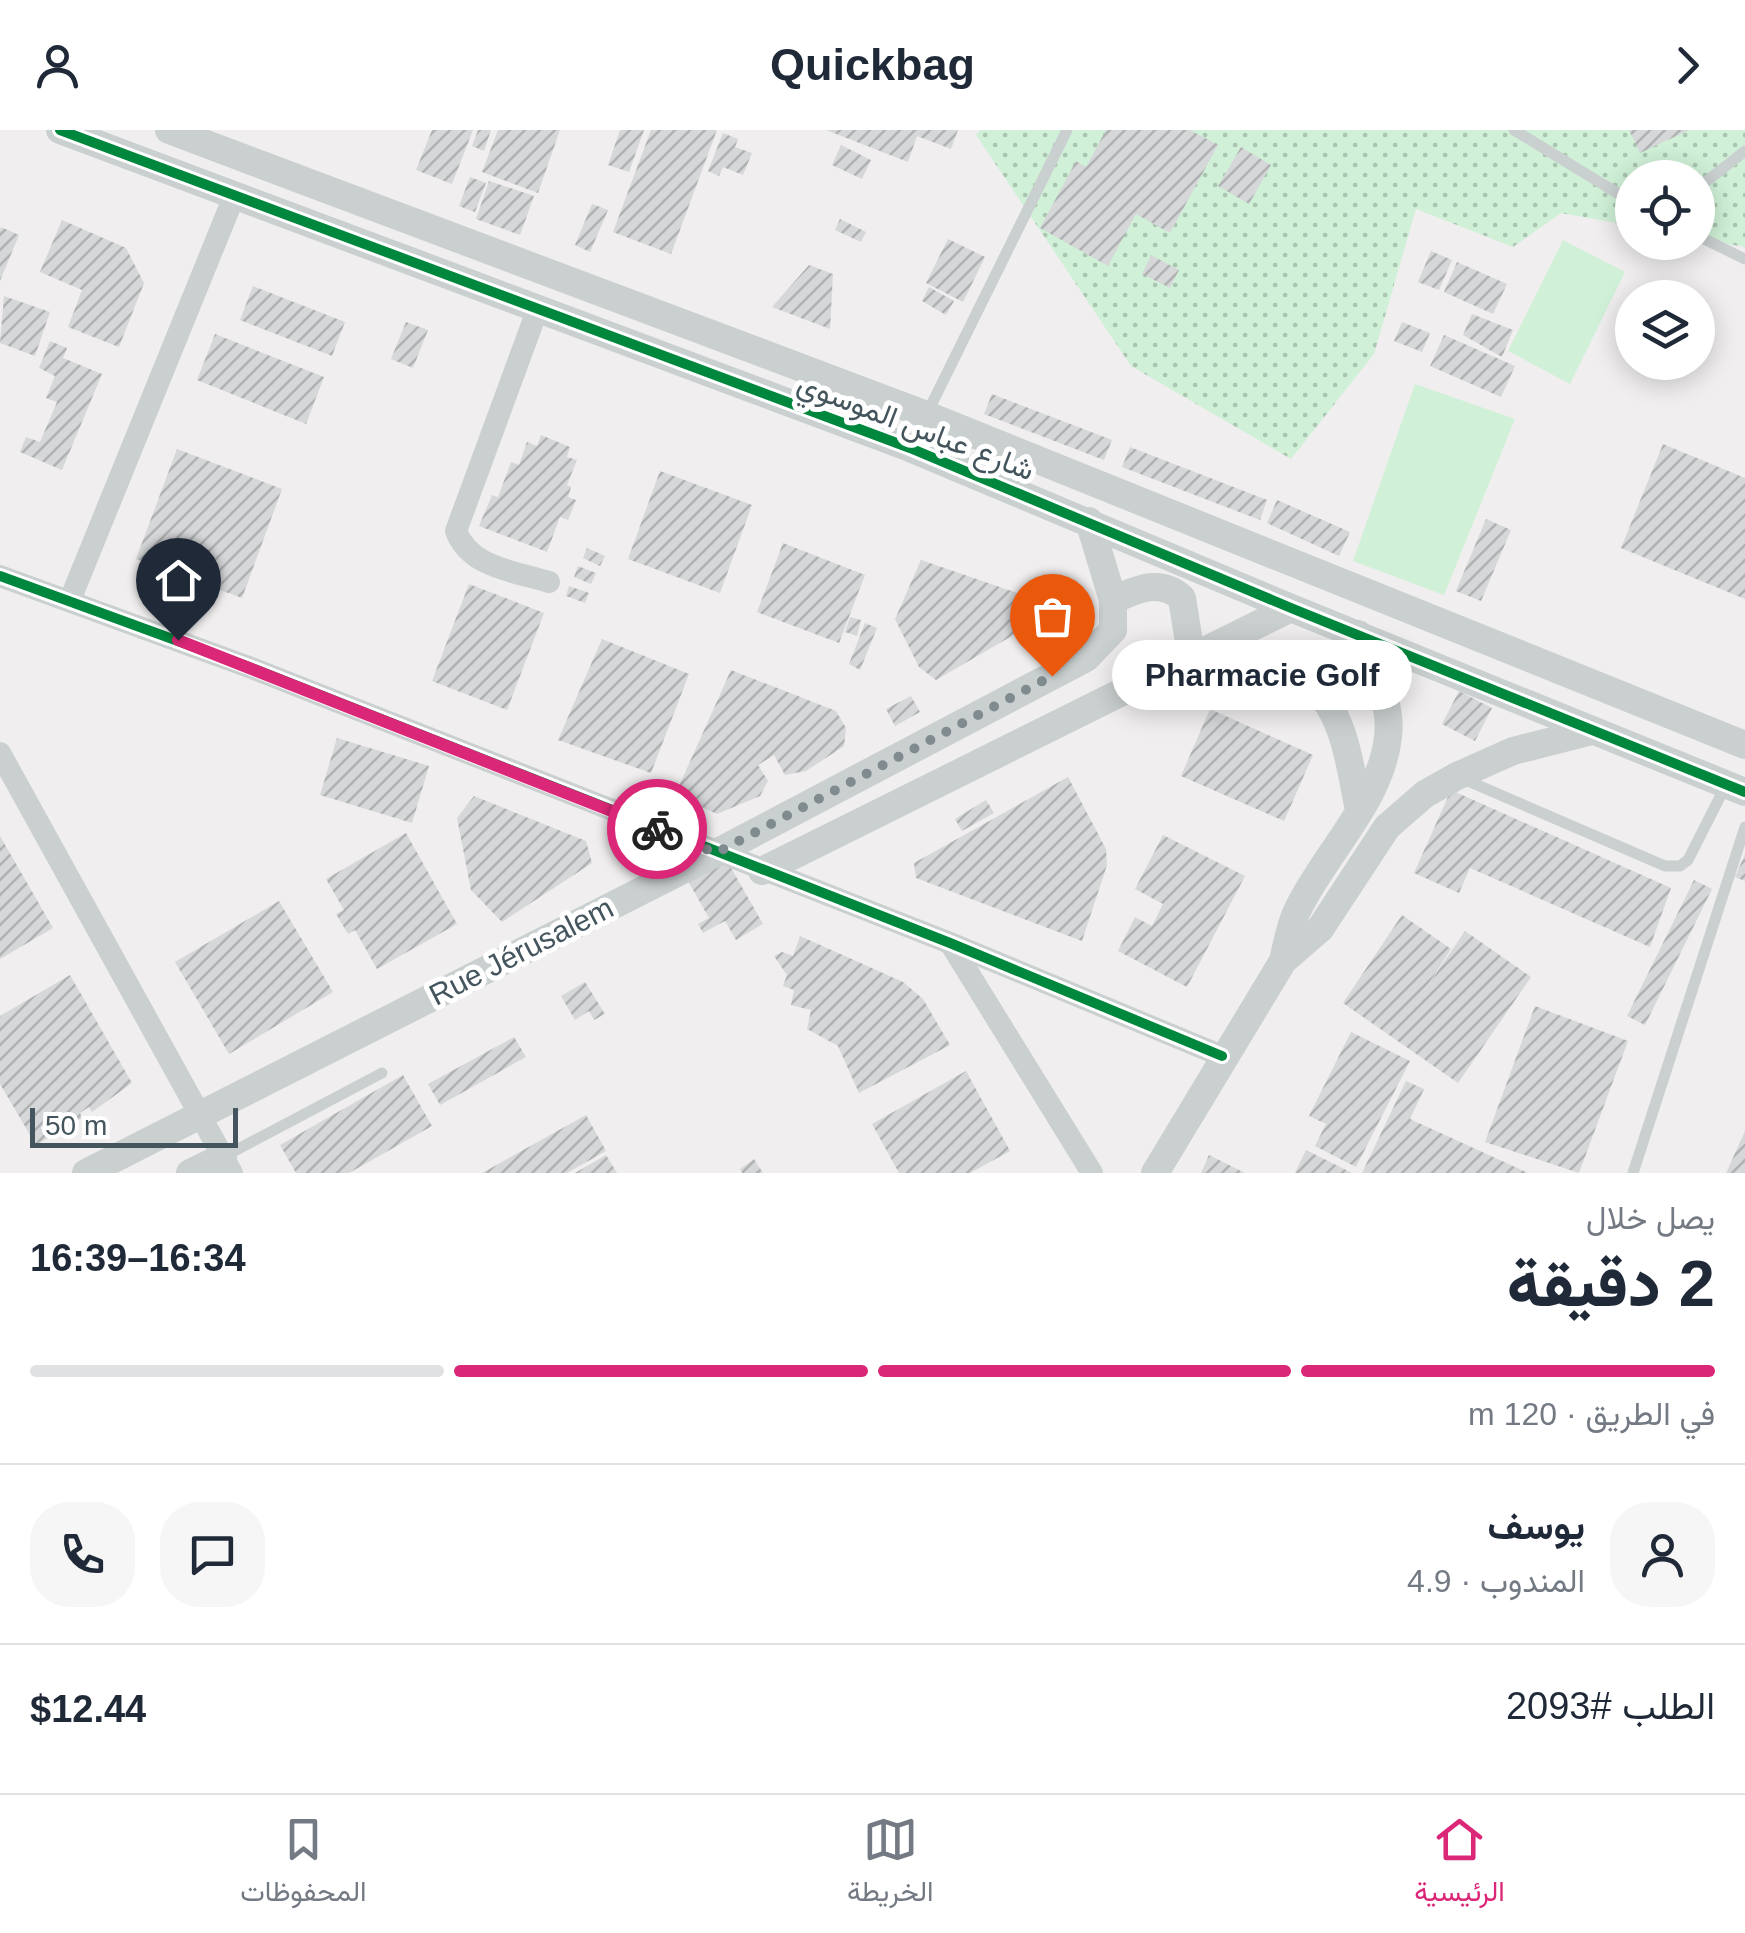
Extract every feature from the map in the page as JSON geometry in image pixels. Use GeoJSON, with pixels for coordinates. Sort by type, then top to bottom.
{"type":"FeatureCollection","features":[{"type":"Feature","properties":{"kind":"street","name":"شارع عباس الموسوي"},"geometry":{"type":"LineString","coordinates":[[60,130],[910,448],[1736,788]]}},
{"type":"Feature","properties":{"kind":"street","name":"شارع عباس الموسوي"},"geometry":{"type":"LineString","coordinates":[[169,130],[210,138],[350,201],[924,414],[1745,745]]}},
{"type":"Feature","properties":{"kind":"street"},"geometry":{"type":"LineString","coordinates":[[70,600],[235,194]]}},
{"type":"Feature","properties":{"kind":"street"},"geometry":{"type":"LineString","coordinates":[[340,233],[350,201]]}},
{"type":"Feature","properties":{"kind":"street"},"geometry":{"type":"LineString","coordinates":[[538,308],[456,531],[462,548],[476,560],[549,582]]}},
{"type":"Feature","properties":{"kind":"street"},"geometry":{"type":"LineString","coordinates":[[1089,521],[1114,600],[1156,585],[1176,592],[1186,610],[1185,631],[1192,655],[1206,663],[1248,662],[1286,670],[1322,693],[1340,721],[1358,810]]}},
{"type":"Feature","properties":{"kind":"street"},"geometry":{"type":"LineString","coordinates":[[0,576],[950,943],[1222,1056]]}},
{"type":"Feature","properties":{"kind":"street","name":"Rue Jérusalem"},"geometry":{"type":"LineString","coordinates":[[86,1173],[716,853],[1086,658],[1113,630],[1114,600]]}},
{"type":"Feature","properties":{"kind":"street"},"geometry":{"type":"LineString","coordinates":[[762,871],[1291,608]]}},
{"type":"Feature","properties":{"kind":"street"},"geometry":{"type":"LineString","coordinates":[[1283,961],[1296,910],[1358,810],[1381,764],[1389,736],[1379,683],[1358,634]]}},
{"type":"Feature","properties":{"kind":"street"},"geometry":{"type":"LineString","coordinates":[[1155,1173],[1222,1056],[1283,961],[1320,929],[1387,827],[1426,794],[1457,776],[1513,751],[1592,731]]}},
{"type":"Feature","properties":{"kind":"street"},"geometry":{"type":"LineString","coordinates":[[0,753],[228,1165],[190,1173]]}},
{"type":"Feature","properties":{"kind":"street"},"geometry":{"type":"LineString","coordinates":[[950,943],[1092,1173]]}},
{"type":"Feature","properties":{"kind":"lane"},"geometry":{"type":"LineString","coordinates":[[910,448],[1067,130]]}},
{"type":"Feature","properties":{"kind":"lane"},"geometry":{"type":"LineString","coordinates":[[1514,130],[1615,192]]}},
{"type":"Feature","properties":{"kind":"lane"},"geometry":{"type":"LineString","coordinates":[[1715,175],[1745,151]]}},
{"type":"Feature","properties":{"kind":"lane"},"geometry":{"type":"LineString","coordinates":[[1715,244],[1745,259]]}},
{"type":"Feature","properties":{"kind":"lane"},"geometry":{"type":"LineString","coordinates":[[1457,776],[1665,866],[1680,866],[1688,860],[1736,788]]}},
{"type":"Feature","properties":{"kind":"lane"},"geometry":{"type":"LineString","coordinates":[[1633,1173],[1745,827]]}},
{"type":"Feature","properties":{"kind":"lane"},"geometry":{"type":"LineString","coordinates":[[228,1165],[382,1073]]}},
{"type":"Feature","properties":{"kind":"green space"},"geometry":{"type":"Polygon","coordinates":[[[980,130],[1745,130],[1745,247],[1715,242],[1715,160],[1615,160],[1615,223],[1561,213],[1513,247],[1416,209],[1374,354],[1291,459],[1131,366],[976,135],[980,130]]]}},
{"type":"Feature","properties":{"kind":"green space"},"geometry":{"type":"Polygon","coordinates":[[[1563,240],[1625,272],[1621,280],[1615,280],[1615,292],[1570,384],[1508,351],[1563,240]]]}},
{"type":"Feature","properties":{"kind":"green space"},"geometry":{"type":"Polygon","coordinates":[[[1415,384],[1515,419],[1444,595],[1353,561],[1415,384]]]}},
{"type":"Feature","properties":{"kind":"building"},"geometry":{"type":"Polygon","coordinates":[[[432,130],[473,130],[452,184],[416,170],[432,130]]]}},
{"type":"Feature","properties":{"kind":"building"},"geometry":{"type":"Polygon","coordinates":[[[478,130],[491,130],[484,151],[472,146],[478,130]]]}},
{"type":"Feature","properties":{"kind":"building"},"geometry":{"type":"Polygon","coordinates":[[[498,130],[560,130],[538,193],[482,172],[498,130]]]}},
{"type":"Feature","properties":{"kind":"building"},"geometry":{"type":"Polygon","coordinates":[[[620,130],[644,130],[629,172],[608,165],[620,130]]]}},
{"type":"Feature","properties":{"kind":"building"},"geometry":{"type":"Polygon","coordinates":[[[651,130],[717,130],[671,254],[613,232],[651,130]]]}},
{"type":"Feature","properties":{"kind":"building"},"geometry":{"type":"Polygon","coordinates":[[[826,130],[958,130],[951,149],[917,136],[908,162],[826,130]]]}},
{"type":"Feature","properties":{"kind":"building"},"geometry":{"type":"Polygon","coordinates":[[[1106,130],[1190,130],[1218,145],[1170,233],[1136,214],[1108,266],[1040,228],[1076,161],[1086,167],[1106,130]]]}},
{"type":"Feature","properties":{"kind":"building"},"geometry":{"type":"Polygon","coordinates":[[[1629,130],[1689,130],[1640,153],[1629,130]]]}},
{"type":"Feature","properties":{"kind":"building"},"geometry":{"type":"Polygon","coordinates":[[[723,133],[738,139],[735,147],[752,153],[743,175],[723,167],[719,176],[708,171],[723,133]]]}},
{"type":"Feature","properties":{"kind":"building"},"geometry":{"type":"Polygon","coordinates":[[[841,145],[871,160],[862,179],[832,165],[841,145]]]}},
{"type":"Feature","properties":{"kind":"building"},"geometry":{"type":"Polygon","coordinates":[[[1241,147],[1271,165],[1249,204],[1218,186],[1241,147]]]}},
{"type":"Feature","properties":{"kind":"building"},"geometry":{"type":"Polygon","coordinates":[[[470,177],[486,183],[475,212],[459,206],[470,177]]]}},
{"type":"Feature","properties":{"kind":"building"},"geometry":{"type":"Polygon","coordinates":[[[489,181],[534,196],[520,235],[476,219],[489,181]]]}},
{"type":"Feature","properties":{"kind":"building"},"geometry":{"type":"Polygon","coordinates":[[[592,204],[608,210],[590,252],[575,245],[592,204]]]}},
{"type":"Feature","properties":{"kind":"building"},"geometry":{"type":"Polygon","coordinates":[[[840,219],[866,232],[861,242],[835,230],[840,219]]]}},
{"type":"Feature","properties":{"kind":"building"},"geometry":{"type":"Polygon","coordinates":[[[62,220],[126,248],[144,283],[119,347],[68,327],[82,290],[40,272],[62,220]]]}},
{"type":"Feature","properties":{"kind":"building"},"geometry":{"type":"Polygon","coordinates":[[[1,227],[19,235],[0,281],[0,230],[1,227]]]}},
{"type":"Feature","properties":{"kind":"building"},"geometry":{"type":"Polygon","coordinates":[[[948,239],[985,257],[963,302],[926,283],[948,239]]]}},
{"type":"Feature","properties":{"kind":"building"},"geometry":{"type":"Polygon","coordinates":[[[1431,251],[1452,260],[1439,290],[1418,282],[1431,251]]]}},
{"type":"Feature","properties":{"kind":"building"},"geometry":{"type":"Polygon","coordinates":[[[1151,255],[1179,270],[1170,288],[1142,274],[1151,255]]]}},
{"type":"Feature","properties":{"kind":"building"},"geometry":{"type":"Polygon","coordinates":[[[1457,262],[1507,284],[1493,314],[1444,292],[1457,262]]]}},
{"type":"Feature","properties":{"kind":"building"},"geometry":{"type":"Polygon","coordinates":[[[809,265],[833,274],[830,329],[772,307],[809,265]]]}},
{"type":"Feature","properties":{"kind":"building"},"geometry":{"type":"Polygon","coordinates":[[[253,286],[345,322],[332,356],[240,320],[253,286]]]}},
{"type":"Feature","properties":{"kind":"building"},"geometry":{"type":"Polygon","coordinates":[[[929,287],[954,301],[946,315],[922,301],[929,287]]]}},
{"type":"Feature","properties":{"kind":"building"},"geometry":{"type":"Polygon","coordinates":[[[4,296],[50,312],[35,356],[0,343],[4,296]]]}},
{"type":"Feature","properties":{"kind":"building"},"geometry":{"type":"Polygon","coordinates":[[[1472,314],[1513,330],[1502,357],[1463,335],[1472,314]]]}},
{"type":"Feature","properties":{"kind":"building"},"geometry":{"type":"Polygon","coordinates":[[[406,322],[428,330],[413,368],[391,359],[406,322]]]}},
{"type":"Feature","properties":{"kind":"building"},"geometry":{"type":"Polygon","coordinates":[[[1402,322],[1430,333],[1422,352],[1394,341],[1402,322]]]}},
{"type":"Feature","properties":{"kind":"building"},"geometry":{"type":"Polygon","coordinates":[[[215,334],[324,377],[306,424],[197,380],[215,334]]]}},
{"type":"Feature","properties":{"kind":"building"},"geometry":{"type":"Polygon","coordinates":[[[1444,335],[1515,366],[1501,397],[1430,366],[1444,335]]]}},
{"type":"Feature","properties":{"kind":"building"},"geometry":{"type":"Polygon","coordinates":[[[50,341],[67,348],[63,358],[102,374],[62,470],[20,452],[26,437],[40,442],[57,402],[46,398],[55,376],[39,368],[50,341]]]}},
{"type":"Feature","properties":{"kind":"building"},"geometry":{"type":"Polygon","coordinates":[[[992,394],[1112,440],[1104,460],[984,414],[992,394]]]}},
{"type":"Feature","properties":{"kind":"building"},"geometry":{"type":"Polygon","coordinates":[[[541,435],[570,447],[567,457],[577,460],[567,485],[571,487],[568,497],[576,500],[568,520],[560,517],[547,552],[479,526],[492,495],[498,497],[511,462],[519,465],[527,442],[537,446],[541,435]]]}},
{"type":"Feature","properties":{"kind":"building"},"geometry":{"type":"Polygon","coordinates":[[[1663,444],[1745,478],[1745,599],[1621,548],[1663,444]]]}},
{"type":"Feature","properties":{"kind":"building"},"geometry":{"type":"Polygon","coordinates":[[[1130,447],[1267,500],[1260,520],[1122,467],[1130,447]]]}},
{"type":"Feature","properties":{"kind":"building"},"geometry":{"type":"Polygon","coordinates":[[[177,449],[282,489],[242,598],[136,559],[177,449]]]}},
{"type":"Feature","properties":{"kind":"building"},"geometry":{"type":"Polygon","coordinates":[[[660,471],[752,505],[720,593],[628,559],[660,471]]]}},
{"type":"Feature","properties":{"kind":"building"},"geometry":{"type":"Polygon","coordinates":[[[1277,500],[1350,532],[1339,556],[1267,523],[1277,500]]]}},
{"type":"Feature","properties":{"kind":"building"},"geometry":{"type":"Polygon","coordinates":[[[1486,519],[1511,530],[1481,601],[1456,591],[1486,519]]]}},
{"type":"Feature","properties":{"kind":"building"},"geometry":{"type":"Polygon","coordinates":[[[783,543],[865,575],[839,643],[757,612],[783,543]]]}},
{"type":"Feature","properties":{"kind":"building"},"geometry":{"type":"Polygon","coordinates":[[[587,548],[605,556],[600,566],[583,558],[587,548]]]}},
{"type":"Feature","properties":{"kind":"building"},"geometry":{"type":"Polygon","coordinates":[[[921,560],[1029,597],[1034,611],[1029,626],[936,680],[919,667],[895,619],[921,560]]]}},
{"type":"Feature","properties":{"kind":"building"},"geometry":{"type":"Polygon","coordinates":[[[578,566],[596,573],[591,584],[574,577],[578,566]]]}},
{"type":"Feature","properties":{"kind":"building"},"geometry":{"type":"Polygon","coordinates":[[[469,584],[544,613],[507,710],[432,681],[469,584]]]}},
{"type":"Feature","properties":{"kind":"building"},"geometry":{"type":"Polygon","coordinates":[[[569,586],[589,593],[585,603],[566,596],[569,586]]]}},
{"type":"Feature","properties":{"kind":"building"},"geometry":{"type":"Polygon","coordinates":[[[850,617],[861,620],[857,636],[845,632],[850,617]]]}},
{"type":"Feature","properties":{"kind":"building"},"geometry":{"type":"Polygon","coordinates":[[[865,623],[877,628],[860,670],[849,664],[865,623]]]}},
{"type":"Feature","properties":{"kind":"building"},"geometry":{"type":"Polygon","coordinates":[[[602,639],[689,674],[651,773],[558,740],[602,639]]]}},
{"type":"Feature","properties":{"kind":"building"},"geometry":{"type":"Polygon","coordinates":[[[731,670],[836,711],[846,728],[844,746],[806,771],[785,775],[774,755],[758,765],[768,781],[760,796],[717,814],[675,795],[731,670]]]}},
{"type":"Feature","properties":{"kind":"building"},"geometry":{"type":"Polygon","coordinates":[[[1459,691],[1492,708],[1475,741],[1442,724],[1459,691]]]}},
{"type":"Feature","properties":{"kind":"building"},"geometry":{"type":"Polygon","coordinates":[[[911,696],[920,712],[895,726],[886,709],[911,696]]]}},
{"type":"Feature","properties":{"kind":"building"},"geometry":{"type":"Polygon","coordinates":[[[1210,709],[1313,755],[1284,821],[1181,776],[1210,709]]]}},
{"type":"Feature","properties":{"kind":"building"},"geometry":{"type":"Polygon","coordinates":[[[337,738],[429,766],[412,823],[320,795],[337,738]]]}},
{"type":"Feature","properties":{"kind":"building"},"geometry":{"type":"Polygon","coordinates":[[[1068,777],[1106,849],[1107,865],[1082,941],[916,878],[914,863],[1068,777]]]}},
{"type":"Feature","properties":{"kind":"building"},"geometry":{"type":"Polygon","coordinates":[[[1451,790],[1671,888],[1650,947],[1470,868],[1459,893],[1414,873],[1451,790]]]}},
{"type":"Feature","properties":{"kind":"building"},"geometry":{"type":"Polygon","coordinates":[[[474,796],[586,841],[592,863],[502,922],[471,890],[457,818],[474,796]]]}},
{"type":"Feature","properties":{"kind":"building"},"geometry":{"type":"Polygon","coordinates":[[[986,800],[994,813],[962,831],[955,819],[986,800]]]}},
{"type":"Feature","properties":{"kind":"building"},"geometry":{"type":"Polygon","coordinates":[[[406,833],[457,924],[377,969],[355,930],[348,934],[336,914],[344,910],[326,879],[406,833]]]}},
{"type":"Feature","properties":{"kind":"building"},"geometry":{"type":"Polygon","coordinates":[[[1163,835],[1245,876],[1187,987],[1118,951],[1135,917],[1152,926],[1163,904],[1135,889],[1163,835]]]}},
{"type":"Feature","properties":{"kind":"building"},"geometry":{"type":"Polygon","coordinates":[[[0,836],[53,928],[0,959],[0,836]]]}},
{"type":"Feature","properties":{"kind":"building"},"geometry":{"type":"Polygon","coordinates":[[[1745,854],[1745,881],[1735,877],[1745,854]]]}},
{"type":"Feature","properties":{"kind":"building"},"geometry":{"type":"Polygon","coordinates":[[[726,859],[763,924],[736,940],[725,921],[703,933],[698,924],[709,918],[688,881],[726,859]]]}},
{"type":"Feature","properties":{"kind":"building"},"geometry":{"type":"Polygon","coordinates":[[[1694,880],[1712,889],[1645,1025],[1627,1016],[1694,880]]]}},
{"type":"Feature","properties":{"kind":"building"},"geometry":{"type":"Polygon","coordinates":[[[279,901],[333,992],[229,1054],[175,962],[279,901]]]}},
{"type":"Feature","properties":{"kind":"building"},"geometry":{"type":"Polygon","coordinates":[[[1402,915],[1451,949],[1422,994],[1465,931],[1531,977],[1458,1083],[1343,1003],[1402,915]]]}},
{"type":"Feature","properties":{"kind":"building"},"geometry":{"type":"Polygon","coordinates":[[[800,936],[903,982],[923,999],[950,1045],[859,1093],[838,1046],[807,1029],[811,1010],[791,1005],[794,990],[783,986],[787,975],[774,956],[782,952],[793,956],[800,936]]]}},
{"type":"Feature","properties":{"kind":"building"},"geometry":{"type":"Polygon","coordinates":[[[70,975],[132,1083],[92,1112],[89,1107],[80,1113],[82,1118],[36,1145],[0,1084],[0,1016],[70,975]]]}},
{"type":"Feature","properties":{"kind":"building"},"geometry":{"type":"Polygon","coordinates":[[[585,982],[605,1014],[594,1020],[589,1011],[575,1020],[561,996],[585,982]]]}},
{"type":"Feature","properties":{"kind":"building"},"geometry":{"type":"Polygon","coordinates":[[[1535,1006],[1628,1041],[1579,1173],[1485,1142],[1535,1006]]]}},
{"type":"Feature","properties":{"kind":"building"},"geometry":{"type":"Polygon","coordinates":[[[1351,1032],[1410,1061],[1356,1167],[1315,1146],[1326,1124],[1309,1116],[1351,1032]]]}},
{"type":"Feature","properties":{"kind":"building"},"geometry":{"type":"Polygon","coordinates":[[[514,1037],[526,1057],[440,1105],[428,1084],[514,1037]]]}},
{"type":"Feature","properties":{"kind":"building"},"geometry":{"type":"Polygon","coordinates":[[[966,1071],[1010,1151],[970,1173],[899,1173],[872,1124],[966,1071]]]}},
{"type":"Feature","properties":{"kind":"building"},"geometry":{"type":"Polygon","coordinates":[[[403,1075],[432,1126],[349,1173],[296,1173],[280,1145],[403,1075]]]}},
{"type":"Feature","properties":{"kind":"building"},"geometry":{"type":"Polygon","coordinates":[[[1406,1081],[1424,1089],[1410,1119],[1528,1173],[1362,1173],[1406,1081]]]}},
{"type":"Feature","properties":{"kind":"building"},"geometry":{"type":"Polygon","coordinates":[[[586,1115],[606,1151],[567,1173],[482,1173],[586,1115]]]}},
{"type":"Feature","properties":{"kind":"building"},"geometry":{"type":"Polygon","coordinates":[[[1745,1131],[1745,1173],[1726,1173],[1745,1131]]]}},
{"type":"Feature","properties":{"kind":"building"},"geometry":{"type":"Polygon","coordinates":[[[1306,1150],[1352,1173],[1295,1173],[1306,1150]]]}},
{"type":"Feature","properties":{"kind":"building"},"geometry":{"type":"Polygon","coordinates":[[[606,1155],[617,1173],[575,1173],[606,1155]]]}},
{"type":"Feature","properties":{"kind":"building"},"geometry":{"type":"Polygon","coordinates":[[[1209,1155],[1245,1173],[1201,1173],[1209,1155]]]}},
{"type":"Feature","properties":{"kind":"building"},"geometry":{"type":"Polygon","coordinates":[[[754,1159],[763,1173],[742,1173],[740,1169],[754,1159]]]}},
{"type":"Feature","properties":{"kind":"cycle path"},"geometry":{"type":"LineString","coordinates":[[60,130],[910,448],[1745,792]]}},
{"type":"Feature","properties":{"kind":"cycle path"},"geometry":{"type":"LineString","coordinates":[[0,576],[249,667],[950,943],[1222,1056]]}},
{"type":"Feature","properties":{"kind":"way so far"},"geometry":{"type":"LineString","coordinates":[[657,829],[716,853],[1052,676]]}},
{"type":"Feature","properties":{"kind":"place","name":"Pharmacie Golf"},"geometry":{"type":"Point","coordinates":[1052,676]}},
{"type":"Feature","properties":{"kind":"route"},"geometry":{"type":"LineString","coordinates":[[178,640],[657,829]]}}]}
